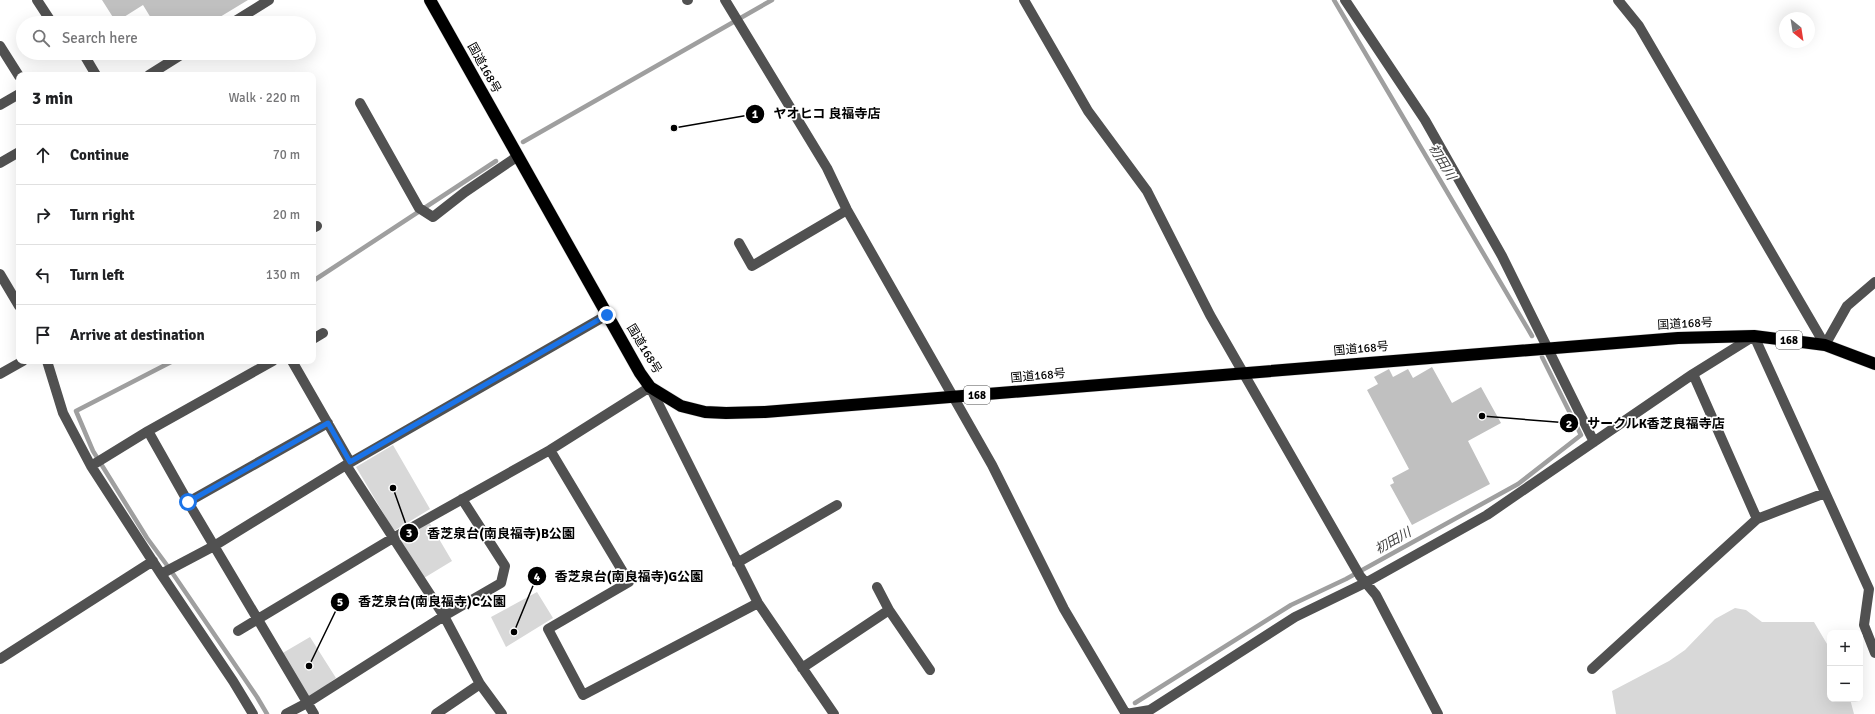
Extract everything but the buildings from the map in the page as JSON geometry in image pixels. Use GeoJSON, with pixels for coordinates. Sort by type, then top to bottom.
{"type":"FeatureCollection","features":[{"type":"Feature","properties":{"kind":"highway","name":"国道168号"},"geometry":{"type":"LineString","coordinates":[[430,0],[607,315],[650,387],[681,406],[705,412],[764,412],[1678,338],[1754,336],[1825,345],[1875,364]]}},
{"type":"Feature","properties":{"kind":"street"},"geometry":{"type":"LineString","coordinates":[[37,0],[47,16]]}},
{"type":"Feature","properties":{"kind":"street"},"geometry":{"type":"LineString","coordinates":[[243,16],[269,0]]}},
{"type":"Feature","properties":{"kind":"street"},"geometry":{"type":"LineString","coordinates":[[725,0],[827,168],[847,210],[992,465],[1064,609],[1126,714],[1150,710],[1361,575],[1487,515],[1693,374],[1754,336],[1825,493],[1872,588],[1864,625],[1875,653]]}},
{"type":"Feature","properties":{"kind":"street"},"geometry":{"type":"LineString","coordinates":[[1024,0],[1088,111],[1147,191],[1210,315],[1361,575],[1376,595],[1438,714]]}},
{"type":"Feature","properties":{"kind":"street"},"geometry":{"type":"LineString","coordinates":[[1345,0],[1425,120],[1502,256],[1546,348],[1594,442]]}},
{"type":"Feature","properties":{"kind":"street"},"geometry":{"type":"LineString","coordinates":[[1618,0],[1639,26],[1825,345]]}},
{"type":"Feature","properties":{"kind":"street"},"geometry":{"type":"LineString","coordinates":[[0,46],[16,72]]}},
{"type":"Feature","properties":{"kind":"street"},"geometry":{"type":"LineString","coordinates":[[87,60],[94,72]]}},
{"type":"Feature","properties":{"kind":"street"},"geometry":{"type":"LineString","coordinates":[[154,72],[173,60]]}},
{"type":"Feature","properties":{"kind":"street"},"geometry":{"type":"LineString","coordinates":[[0,106],[16,96]]}},
{"type":"Feature","properties":{"kind":"street"},"geometry":{"type":"LineString","coordinates":[[360,104],[423,211],[432,218],[465,192],[518,156]]}},
{"type":"Feature","properties":{"kind":"street"},"geometry":{"type":"LineString","coordinates":[[0,163],[16,154]]}},
{"type":"Feature","properties":{"kind":"street"},"geometry":{"type":"LineString","coordinates":[[739,243],[752,266],[847,210]]}},
{"type":"Feature","properties":{"kind":"street"},"geometry":{"type":"LineString","coordinates":[[0,274],[16,301]]}},
{"type":"Feature","properties":{"kind":"street"},"geometry":{"type":"LineString","coordinates":[[1825,345],[1847,306],[1875,282]]}},
{"type":"Feature","properties":{"kind":"street"},"geometry":{"type":"LineString","coordinates":[[161,574],[214,546],[348,463],[607,315]]}},
{"type":"Feature","properties":{"kind":"street"},"geometry":{"type":"LineString","coordinates":[[316,337],[323,333]]}},
{"type":"Feature","properties":{"kind":"street"},"geometry":{"type":"LineString","coordinates":[[0,374],[18,364]]}},
{"type":"Feature","properties":{"kind":"street"},"geometry":{"type":"LineString","coordinates":[[48,364],[63,413],[91,466],[161,574],[233,680],[253,714]]}},
{"type":"Feature","properties":{"kind":"street"},"geometry":{"type":"LineString","coordinates":[[91,466],[148,431],[269,364]]}},
{"type":"Feature","properties":{"kind":"street"},"geometry":{"type":"LineString","coordinates":[[294,364],[328,423],[348,463],[393,538],[444,616],[480,684],[502,714]]}},
{"type":"Feature","properties":{"kind":"street"},"geometry":{"type":"LineString","coordinates":[[1693,374],[1757,519]]}},
{"type":"Feature","properties":{"kind":"street"},"geometry":{"type":"LineString","coordinates":[[238,631],[393,538],[550,450],[650,387],[758,603],[834,714]]}},
{"type":"Feature","properties":{"kind":"street"},"geometry":{"type":"LineString","coordinates":[[188,502],[328,423]]}},
{"type":"Feature","properties":{"kind":"street"},"geometry":{"type":"LineString","coordinates":[[148,431],[188,502],[314,714]]}},
{"type":"Feature","properties":{"kind":"street"},"geometry":{"type":"LineString","coordinates":[[550,450],[629,582],[548,629],[583,695],[758,603]]}},
{"type":"Feature","properties":{"kind":"street"},"geometry":{"type":"LineString","coordinates":[[1592,669],[1757,519],[1825,493]]}},
{"type":"Feature","properties":{"kind":"street"},"geometry":{"type":"LineString","coordinates":[[286,714],[307,703],[444,616],[501,583],[505,566],[462,499]]}},
{"type":"Feature","properties":{"kind":"street"},"geometry":{"type":"LineString","coordinates":[[738,563],[837,505]]}},
{"type":"Feature","properties":{"kind":"street"},"geometry":{"type":"LineString","coordinates":[[0,659],[153,561]]}},
{"type":"Feature","properties":{"kind":"street"},"geometry":{"type":"LineString","coordinates":[[877,587],[889,610],[930,670]]}},
{"type":"Feature","properties":{"kind":"street"},"geometry":{"type":"LineString","coordinates":[[802,668],[889,610]]}},
{"type":"Feature","properties":{"kind":"street"},"geometry":{"type":"LineString","coordinates":[[436,714],[480,684]]}},
{"type":"Feature","properties":{"kind":"shaded area"},"geometry":{"type":"Polygon","coordinates":[[[393,445],[430,509],[394,531],[356,467],[393,445]]]}},
{"type":"Feature","properties":{"kind":"shaded area"},"geometry":{"type":"Polygon","coordinates":[[[429,522],[452,561],[424,578],[400,539],[429,522]]]}},
{"type":"Feature","properties":{"kind":"shaded area"},"geometry":{"type":"Polygon","coordinates":[[[537,592],[553,618],[506,647],[491,617],[537,592]]]}},
{"type":"Feature","properties":{"kind":"shaded area"},"geometry":{"type":"Polygon","coordinates":[[[1735,608],[1746,610],[1762,622],[1814,622],[1827,644],[1827,702],[1851,702],[1854,714],[1616,714],[1612,691],[1669,661],[1685,650],[1715,619],[1735,608]]]}},
{"type":"Feature","properties":{"kind":"shaded area"},"geometry":{"type":"Polygon","coordinates":[[[310,637],[336,678],[309,698],[281,654],[310,637]]]}},
{"type":"Feature","properties":{"kind":"waterway"},"geometry":{"type":"LineString","coordinates":[[523,142],[772,0]]}},
{"type":"Feature","properties":{"kind":"waterway","name":"初田川"},"geometry":{"type":"LineString","coordinates":[[1334,0],[1532,336]]}},
{"type":"Feature","properties":{"kind":"waterway"},"geometry":{"type":"LineString","coordinates":[[316,279],[496,161]]}},
{"type":"Feature","properties":{"kind":"waterway","name":"初田川"},"geometry":{"type":"LineString","coordinates":[[1135,703],[1291,605],[1346,579],[1518,484],[1581,435],[1542,357]]}},
{"type":"Feature","properties":{"kind":"waterway"},"geometry":{"type":"LineString","coordinates":[[167,364],[76,411],[93,451],[147,538],[257,697],[267,714]]}},
{"type":"Feature","properties":{"kind":"place","name":"ヤオヒコ 良福寺店"},"geometry":{"type":"Point","coordinates":[674,128]}},
{"type":"Feature","properties":{"kind":"place","name":"サークルK香芝良福寺店"},"geometry":{"type":"Point","coordinates":[1482,416]}},
{"type":"Feature","properties":{"kind":"place","name":"香芝泉台(南良福寺)B公園"},"geometry":{"type":"Point","coordinates":[393,488]}},
{"type":"Feature","properties":{"kind":"place","name":"香芝泉台(南良福寺)G公園"},"geometry":{"type":"Point","coordinates":[514,632]}},
{"type":"Feature","properties":{"kind":"place","name":"香芝泉台(南良福寺)C公園"},"geometry":{"type":"Point","coordinates":[309,666]}},
{"type":"Feature","properties":{"kind":"route"},"geometry":{"type":"LineString","coordinates":[[188,502],[328,423],[350,462],[607,315]]}}]}
